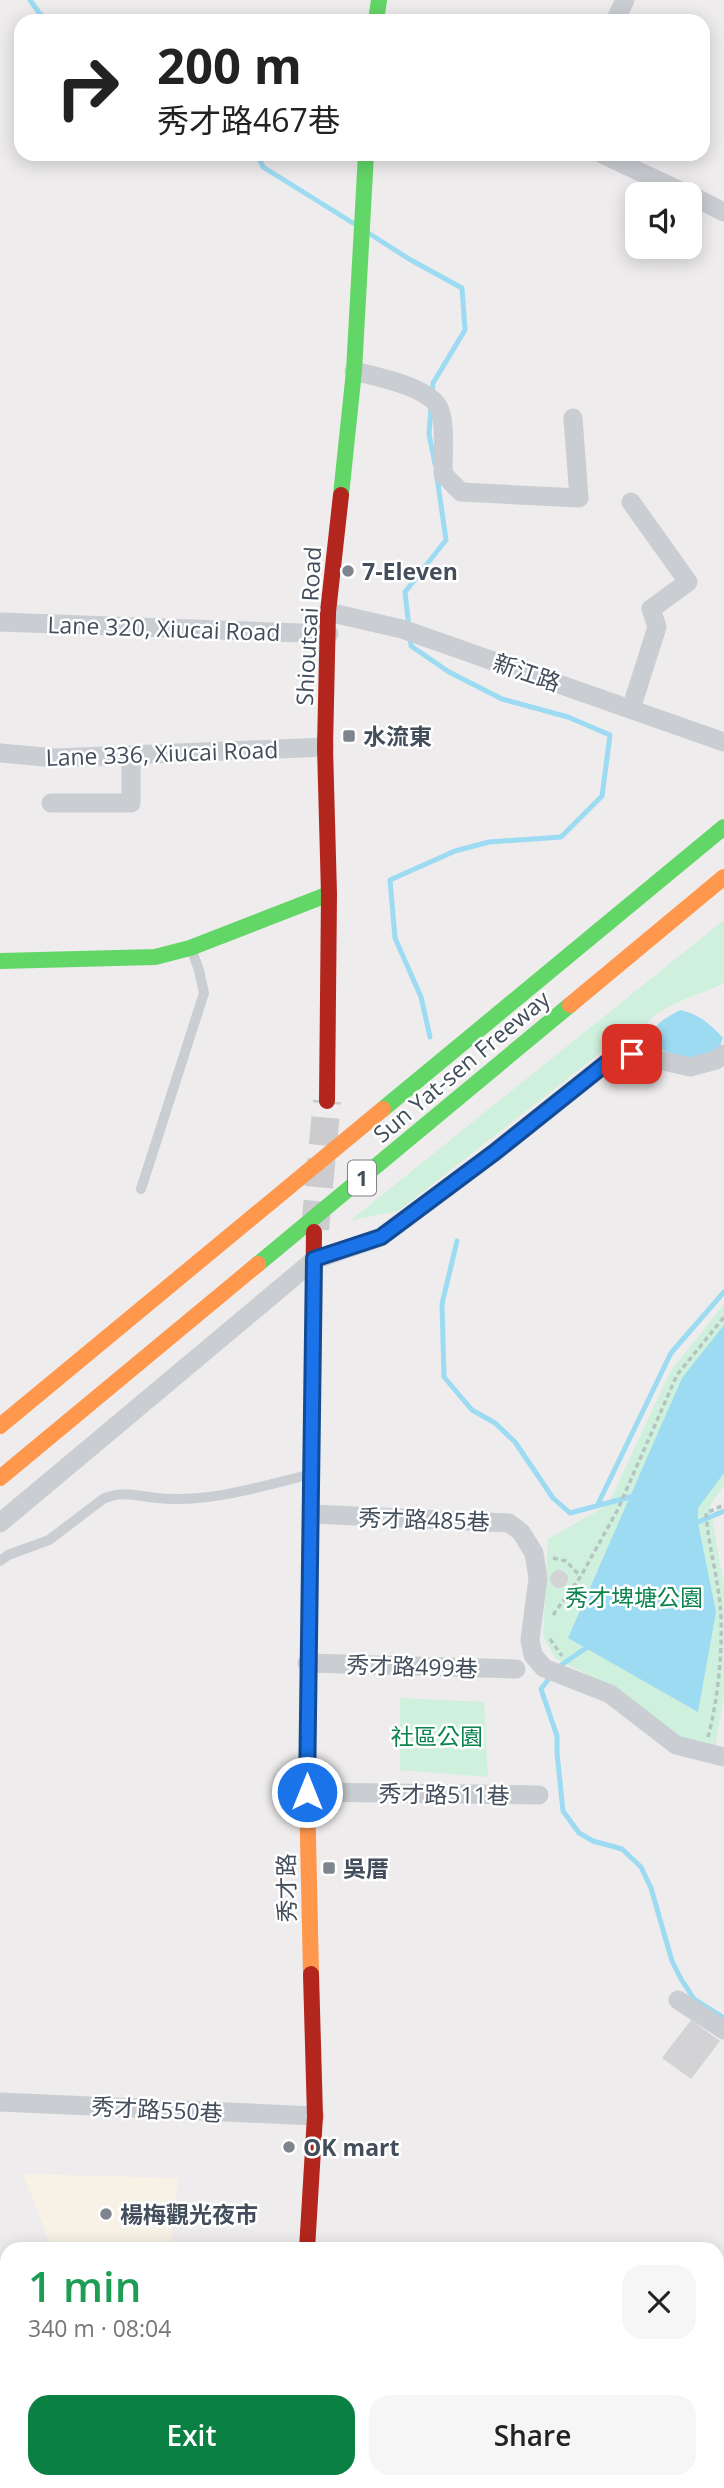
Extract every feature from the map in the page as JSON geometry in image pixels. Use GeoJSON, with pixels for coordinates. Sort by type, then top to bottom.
{"type":"FeatureCollection","features":[{"type":"Feature","properties":{"kind":"main road","name":"Shioutsai Road"},"geometry":{"type":"LineString","coordinates":[[327,1101],[329,894],[325,747],[328,612],[354,371],[366,161]]}},
{"type":"Feature","properties":{"kind":"main road","name":"Sun Yat-sen Freeway"},"geometry":{"type":"LineString","coordinates":[[0,1426],[724,827]]}},
{"type":"Feature","properties":{"kind":"main road","name":"Sun Yat-sen Freeway"},"geometry":{"type":"LineString","coordinates":[[0,1478],[724,877]]}},
{"type":"Feature","properties":{"kind":"main road"},"geometry":{"type":"LineString","coordinates":[[0,961],[155,957],[190,948],[329,894]]}},
{"type":"Feature","properties":{"kind":"main road","name":"秀才路"},"geometry":{"type":"LineString","coordinates":[[307,2242],[315,2116],[307,1792],[314,1232]]}},
{"type":"Feature","properties":{"kind":"street"},"geometry":{"type":"LineString","coordinates":[[617,161],[661,182]]}},
{"type":"Feature","properties":{"kind":"street"},"geometry":{"type":"LineString","coordinates":[[702,202],[724,212]]}},
{"type":"Feature","properties":{"kind":"street"},"geometry":{"type":"LineString","coordinates":[[354,371],[405,385],[432,400],[441,419],[443,474],[460,492],[579,498],[573,418]]}},
{"type":"Feature","properties":{"kind":"street"},"geometry":{"type":"LineString","coordinates":[[631,502],[688,582],[651,609],[657,627],[631,709]]}},
{"type":"Feature","properties":{"kind":"street","name":"新江路"},"geometry":{"type":"LineString","coordinates":[[328,612],[411,632],[724,742]]}},
{"type":"Feature","properties":{"kind":"street","name":"Lane 320, Xiucai Road"},"geometry":{"type":"LineString","coordinates":[[0,622],[329,634]]}},
{"type":"Feature","properties":{"kind":"street","name":"Lane 336, Xiucai Road"},"geometry":{"type":"LineString","coordinates":[[0,753],[56,758],[325,747]]}},
{"type":"Feature","properties":{"kind":"street"},"geometry":{"type":"LineString","coordinates":[[51,803],[131,803],[131,756]]}},
{"type":"Feature","properties":{"kind":"street"},"geometry":{"type":"LineString","coordinates":[[0,1523],[314,1259],[381,1237],[495,1152],[609,1061],[632,1054],[690,1067],[716,1060],[724,1054]]}},
{"type":"Feature","properties":{"kind":"street","name":"秀才路485巷"},"geometry":{"type":"LineString","coordinates":[[312,1514],[509,1522],[521,1532],[534,1553]]}},
{"type":"Feature","properties":{"kind":"street"},"geometry":{"type":"LineString","coordinates":[[534,1553],[538,1578],[530,1640],[533,1655],[544,1668],[569,1669],[610,1694],[677,1745],[724,1757]]}},
{"type":"Feature","properties":{"kind":"street","name":"秀才路499巷"},"geometry":{"type":"LineString","coordinates":[[307,1663],[516,1669]]}},
{"type":"Feature","properties":{"kind":"street","name":"秀才路511巷"},"geometry":{"type":"LineString","coordinates":[[307,1792],[539,1795]]}},
{"type":"Feature","properties":{"kind":"street"},"geometry":{"type":"LineString","coordinates":[[677,2000],[724,2031]]}},
{"type":"Feature","properties":{"kind":"street","name":"秀才路550巷"},"geometry":{"type":"LineString","coordinates":[[0,2102],[315,2116]]}},
{"type":"Feature","properties":{"kind":"lane"},"geometry":{"type":"LineString","coordinates":[[141,1189],[204,993],[190,948]]}},
{"type":"Feature","properties":{"kind":"lane"},"geometry":{"type":"LineString","coordinates":[[0,1561],[8,1555],[49,1540],[112,1494],[127,1493],[158,1498],[211,1498],[312,1474]]}},
{"type":"Feature","properties":{"kind":"path"},"geometry":{"type":"LineString","coordinates":[[550,1618],[580,1576],[617,1511],[677,1376],[724,1317]]}},
{"type":"Feature","properties":{"kind":"path"},"geometry":{"type":"LineString","coordinates":[[699,1740],[708,1739],[711,1727],[718,1680],[722,1619],[708,1541],[706,1513],[724,1505]]}},
{"type":"Feature","properties":{"kind":"path"},"geometry":{"type":"LineString","coordinates":[[534,1553],[566,1561],[580,1576]]}},
{"type":"Feature","properties":{"kind":"path"},"geometry":{"type":"LineString","coordinates":[[550,1630],[550,1642],[569,1669]]}},
{"type":"Feature","properties":{"kind":"shaded area","name":"楊梅觀光夜市"},"geometry":{"type":"Polygon","coordinates":[[[23,2174],[178,2178],[171,2242],[49,2242],[23,2174]]]}},
{"type":"Feature","properties":{"kind":"green space"},"geometry":{"type":"Polygon","coordinates":[[[724,920],[724,983],[655,1015],[641,1036],[613,1043],[398,1211],[351,1220],[724,920]]]}},
{"type":"Feature","properties":{"kind":"green space","name":"秀才埤塘公園"},"geometry":{"type":"Polygon","coordinates":[[[724,1304],[724,1485],[710,1506],[724,1587],[724,1694],[715,1749],[687,1742],[613,1688],[555,1658],[543,1636],[548,1539],[608,1505],[670,1372],[724,1304]]]}},
{"type":"Feature","properties":{"kind":"green space","name":"社區公園"},"geometry":{"type":"Polygon","coordinates":[[[400,1698],[484,1702],[488,1777],[400,1770],[400,1698]]]}},
{"type":"Feature","properties":{"kind":"water"},"geometry":{"type":"Polygon","coordinates":[[[680,1010],[699,1017],[723,1038],[718,1049],[703,1057],[685,1057],[652,1044],[656,1027],[680,1010]]]}},
{"type":"Feature","properties":{"kind":"water","name":"秀才埤塘公園"},"geometry":{"type":"Polygon","coordinates":[[[724,1325],[724,1473],[698,1508],[698,1523],[716,1612],[698,1712],[568,1638],[682,1378],[724,1325]]]}},
{"type":"Feature","properties":{"kind":"building"},"geometry":{"type":"Polygon","coordinates":[[[559,1570],[565,1573],[568,1579],[565,1585],[559,1588],[553,1585],[550,1579],[553,1573],[559,1570]]]}},
{"type":"Feature","properties":{"kind":"building"},"geometry":{"type":"Polygon","coordinates":[[[691,2020],[720,2041],[691,2079],[662,2058],[691,2020]]]}},
{"type":"Feature","properties":{"kind":"waterway"},"geometry":{"type":"LineString","coordinates":[[30,0],[40,14]]}},
{"type":"Feature","properties":{"kind":"waterway"},"geometry":{"type":"LineString","coordinates":[[260,161],[263,167],[353,223]]}},
{"type":"Feature","properties":{"kind":"waterway"},"geometry":{"type":"LineString","coordinates":[[370,234],[462,288],[465,330],[433,383],[432,394]]}},
{"type":"Feature","properties":{"kind":"waterway"},"geometry":{"type":"LineString","coordinates":[[431,408],[429,434],[435,464]]}},
{"type":"Feature","properties":{"kind":"waterway"},"geometry":{"type":"LineString","coordinates":[[409,628],[405,592],[446,540],[437,477]]}},
{"type":"Feature","properties":{"kind":"waterway"},"geometry":{"type":"LineString","coordinates":[[410,638],[411,646],[449,672],[502,699],[568,717],[610,735],[602,796],[561,837],[489,842],[455,851],[390,880],[395,938],[421,997],[430,1037]]}},
{"type":"Feature","properties":{"kind":"waterway"},"geometry":{"type":"LineString","coordinates":[[457,1241],[442,1304],[444,1377],[472,1410],[495,1423],[515,1442],[553,1498],[570,1513],[630,1497],[636,1500]]}},
{"type":"Feature","properties":{"kind":"waterway"},"geometry":{"type":"LineString","coordinates":[[597,1506],[671,1353],[724,1292]]}},
{"type":"Feature","properties":{"kind":"waterway"},"geometry":{"type":"LineString","coordinates":[[691,1520],[698,1522],[724,1511]]}},
{"type":"Feature","properties":{"kind":"waterway"},"geometry":{"type":"LineString","coordinates":[[557,1668],[586,1648],[587,1644]]}},
{"type":"Feature","properties":{"kind":"waterway"},"geometry":{"type":"LineString","coordinates":[[551,1676],[541,1689],[557,1736],[563,1811],[579,1833],[593,1841],[622,1849],[641,1867],[651,1888],[672,1961],[681,1979],[694,1999],[724,2018]]}},
{"type":"Feature","properties":{"kind":"tunnel"},"geometry":{"type":"LineString","coordinates":[[315,1229],[327,1101]]}},
{"type":"Feature","properties":{"kind":"traffic: fast"},"geometry":{"type":"LineString","coordinates":[[377,14],[379,0]]}},
{"type":"Feature","properties":{"kind":"traffic: fast"},"geometry":{"type":"LineString","coordinates":[[341,495],[354,371],[366,161]]}},
{"type":"Feature","properties":{"kind":"traffic: fast"},"geometry":{"type":"LineString","coordinates":[[383,1109],[724,827]]}},
{"type":"Feature","properties":{"kind":"traffic: fast"},"geometry":{"type":"LineString","coordinates":[[0,961],[155,957],[190,948],[329,894]]}},
{"type":"Feature","properties":{"kind":"traffic: fast"},"geometry":{"type":"LineString","coordinates":[[258,1264],[570,1005]]}},
{"type":"Feature","properties":{"kind":"traffic: slow"},"geometry":{"type":"LineString","coordinates":[[570,1005],[724,877]]}},
{"type":"Feature","properties":{"kind":"traffic: slow"},"geometry":{"type":"LineString","coordinates":[[0,1426],[383,1109]]}},
{"type":"Feature","properties":{"kind":"traffic: slow"},"geometry":{"type":"LineString","coordinates":[[0,1478],[258,1264]]}},
{"type":"Feature","properties":{"kind":"traffic: slow"},"geometry":{"type":"LineString","coordinates":[[311,1497],[307,1792],[311,1974]]}},
{"type":"Feature","properties":{"kind":"traffic: jam"},"geometry":{"type":"LineString","coordinates":[[327,1101],[329,894],[325,747],[328,612],[341,495]]}},
{"type":"Feature","properties":{"kind":"traffic: jam"},"geometry":{"type":"LineString","coordinates":[[311,1497],[314,1232]]}},
{"type":"Feature","properties":{"kind":"traffic: jam"},"geometry":{"type":"LineString","coordinates":[[307,2242],[315,2116],[311,1974]]}},
{"type":"Feature","properties":{"kind":"place","name":"7-Eleven"},"geometry":{"type":"Point","coordinates":[348,571]}},
{"type":"Feature","properties":{"kind":"place","name":"水流東"},"geometry":{"type":"Point","coordinates":[349,736]}},
{"type":"Feature","properties":{"kind":"place","name":"吳厝"},"geometry":{"type":"Point","coordinates":[329,1868]}},
{"type":"Feature","properties":{"kind":"place","name":"OK mart"},"geometry":{"type":"Point","coordinates":[289,2147]}},
{"type":"Feature","properties":{"kind":"place","name":"楊梅觀光夜市"},"geometry":{"type":"Point","coordinates":[106,2214]}},
{"type":"Feature","properties":{"kind":"route"},"geometry":{"type":"LineString","coordinates":[[307,1792],[314,1259],[381,1237],[495,1152],[609,1061],[632,1054]]}}]}
